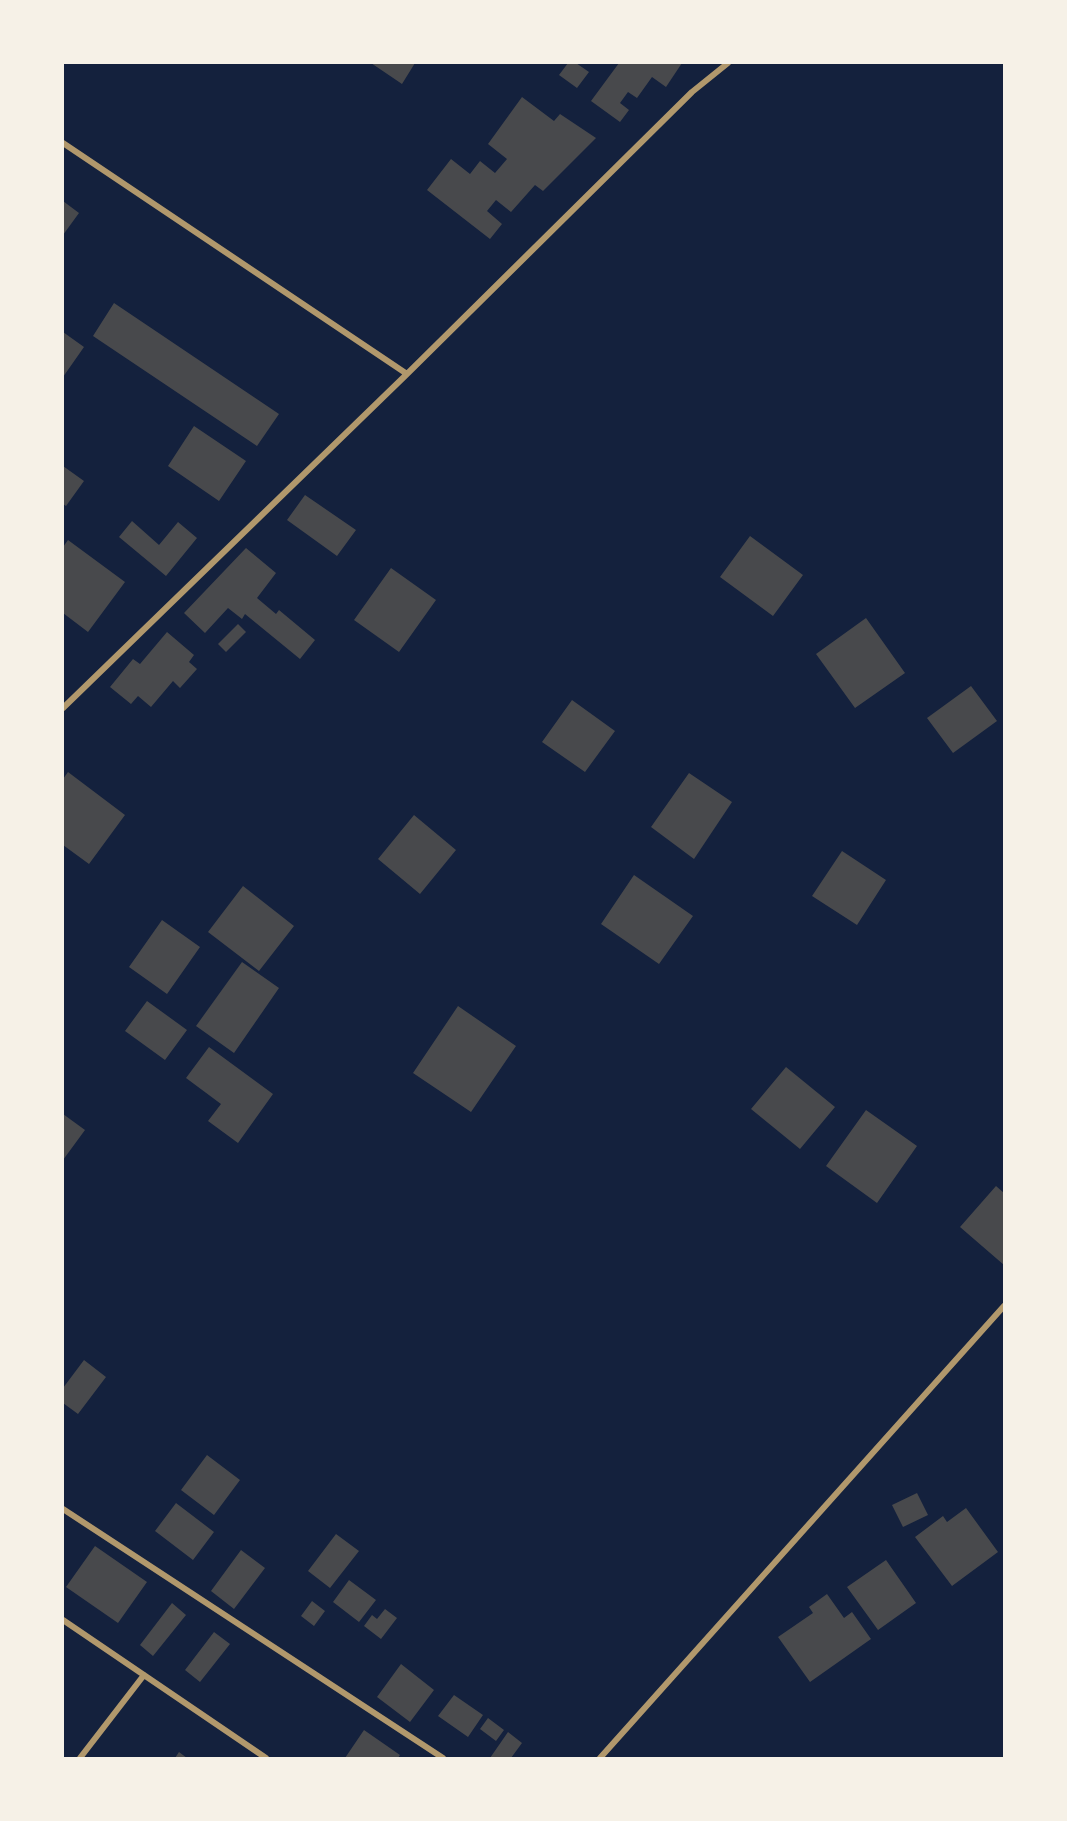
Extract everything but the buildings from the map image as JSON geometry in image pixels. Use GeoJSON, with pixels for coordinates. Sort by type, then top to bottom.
{"type":"FeatureCollection","features":[{"type":"Feature","properties":{"kind":"street"},"geometry":{"type":"LineString","coordinates":[[63,708],[407,374],[692,92],[728,63]]}},
{"type":"Feature","properties":{"kind":"street"},"geometry":{"type":"LineString","coordinates":[[63,143],[407,374]]}},
{"type":"Feature","properties":{"kind":"street"},"geometry":{"type":"LineString","coordinates":[[600,1758],[1004,1306]]}},
{"type":"Feature","properties":{"kind":"street"},"geometry":{"type":"LineString","coordinates":[[63,1509],[443,1758]]}},
{"type":"Feature","properties":{"kind":"street"},"geometry":{"type":"LineString","coordinates":[[63,1620],[266,1758]]}},
{"type":"Feature","properties":{"kind":"street"},"geometry":{"type":"LineString","coordinates":[[80,1758],[144,1674]]}}]}
